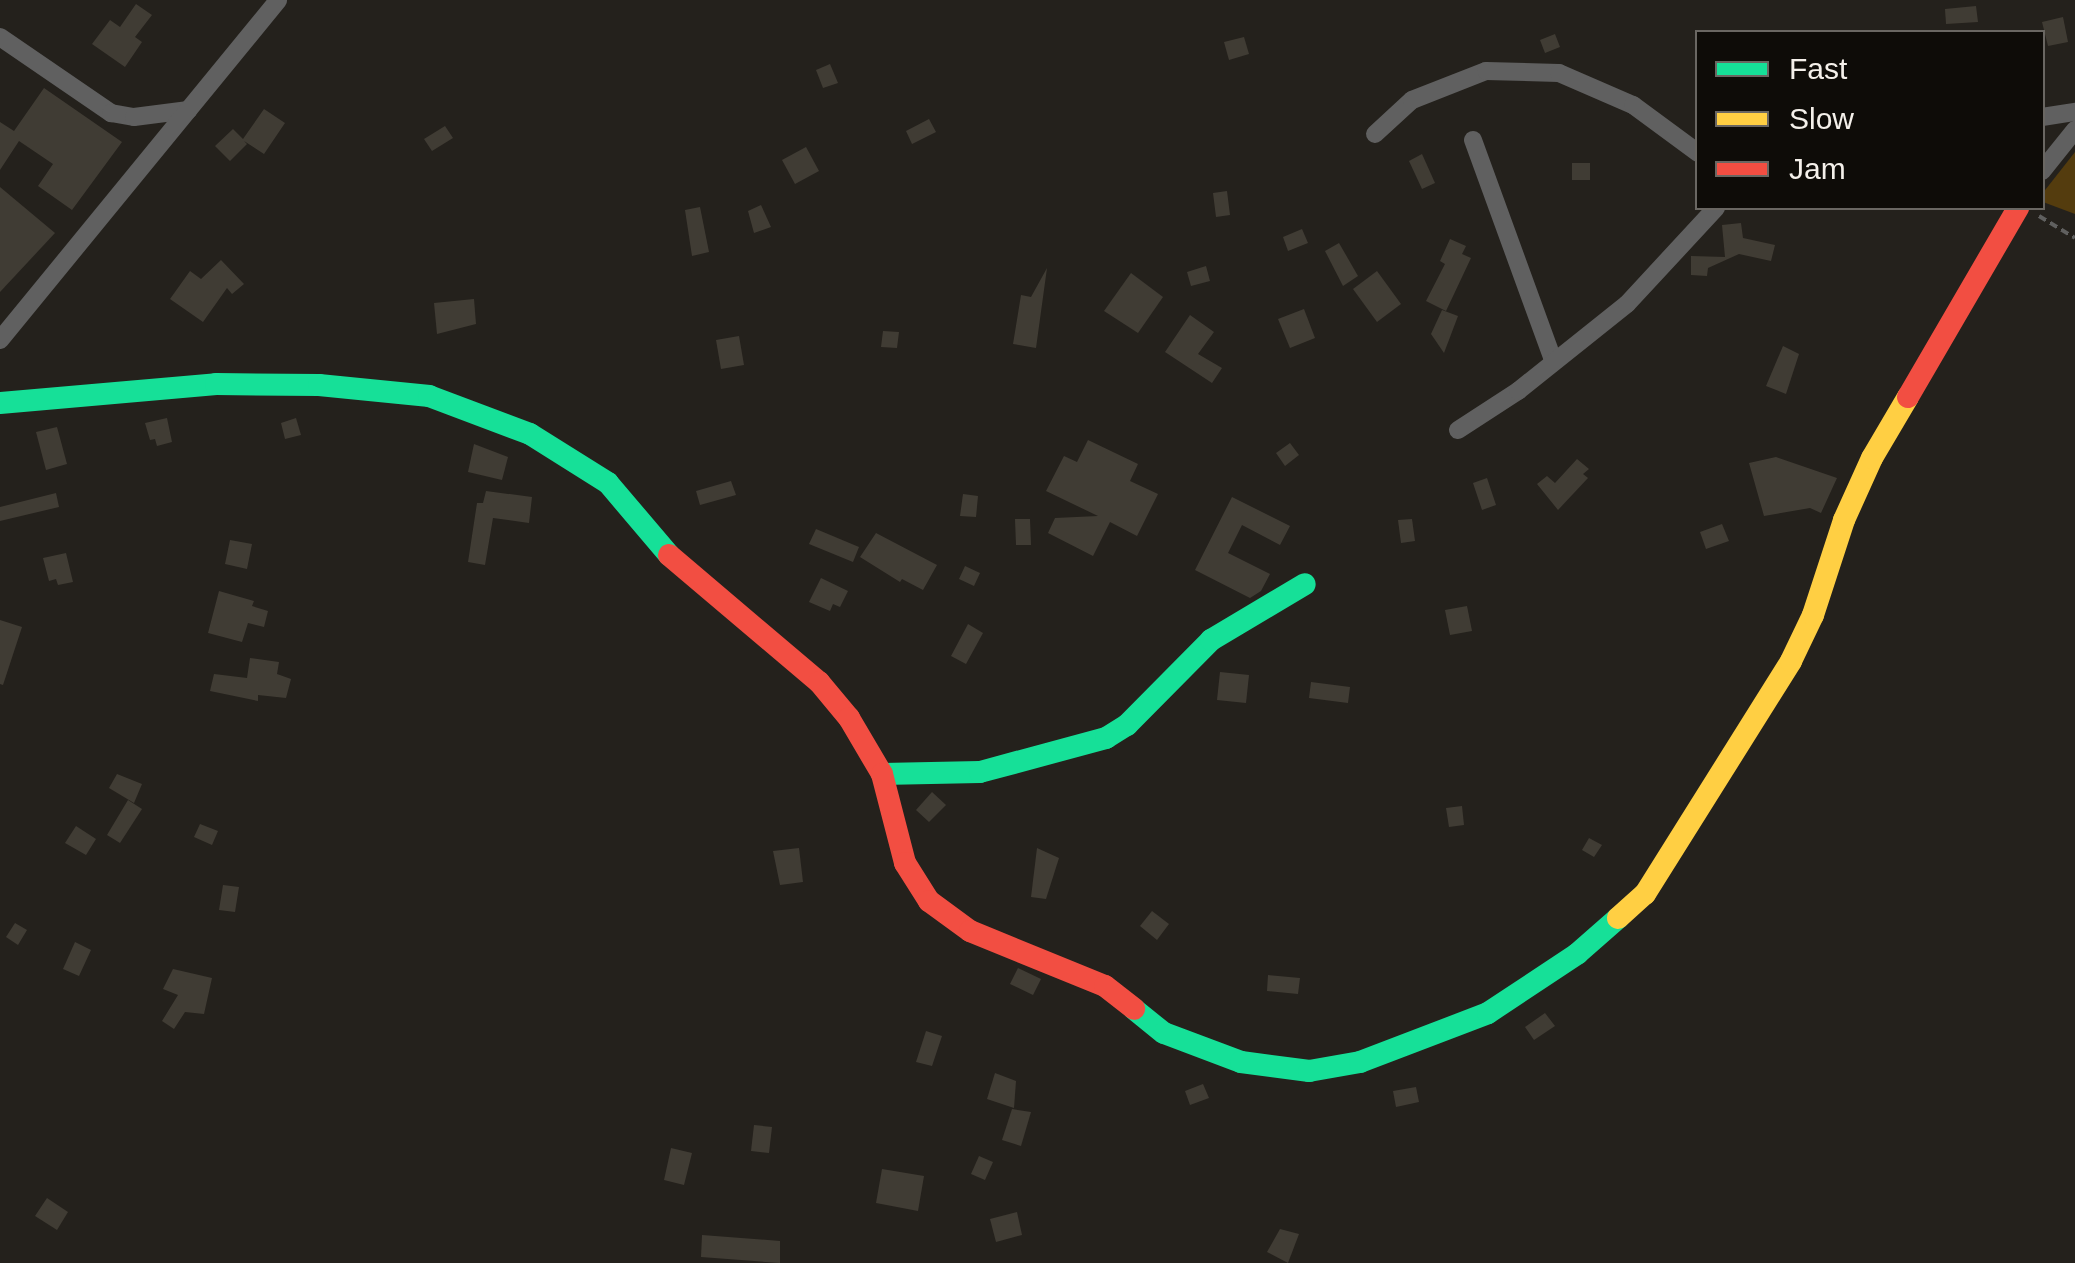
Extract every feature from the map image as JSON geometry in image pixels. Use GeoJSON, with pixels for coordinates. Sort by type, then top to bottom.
{"type":"FeatureCollection","features":[{"type":"Feature","properties":{"kind":"street"},"geometry":{"type":"LineString","coordinates":[[0,340],[278,0]]}},
{"type":"Feature","properties":{"kind":"street"},"geometry":{"type":"LineString","coordinates":[[0,36],[112,113],[134,117],[188,110]]}},
{"type":"Feature","properties":{"kind":"street"},"geometry":{"type":"LineString","coordinates":[[1376,134],[1412,100],[1486,71],[1559,73],[1633,105],[1695,151]]}},
{"type":"Feature","properties":{"kind":"street"},"geometry":{"type":"LineString","coordinates":[[2045,117],[2075,112]]}},
{"type":"Feature","properties":{"kind":"street"},"geometry":{"type":"LineString","coordinates":[[2045,167],[2075,130]]}},
{"type":"Feature","properties":{"kind":"street"},"geometry":{"type":"LineString","coordinates":[[1473,140],[1554,362]]}},
{"type":"Feature","properties":{"kind":"street"},"geometry":{"type":"LineString","coordinates":[[1458,430],[1627,304],[1714,210]]}},
{"type":"Feature","properties":{"kind":"street"},"geometry":{"type":"LineString","coordinates":[[0,402],[216,384],[320,384],[429,396],[497,420],[570,455],[608,483],[676,564],[818,682],[849,718],[882,774],[893,830],[905,863],[929,902],[970,931],[1106,986],[1164,1032],[1201,1048],[1281,1071],[1309,1071],[1360,1062],[1488,1013],[1577,954],[1620,918],[1666,863],[1791,661],[1813,615],[1844,520],[1872,458],[2017,210]]}},
{"type":"Feature","properties":{"kind":"street"},"geometry":{"type":"LineString","coordinates":[[882,774],[980,772],[1106,738],[1127,726],[1211,640],[1305,584]]}},
{"type":"Feature","properties":{"kind":"path"},"geometry":{"type":"LineString","coordinates":[[2030,210],[2075,238]]}},
{"type":"Feature","properties":{"kind":"shaded area"},"geometry":{"type":"Polygon","coordinates":[[[2075,152],[2075,214],[2045,203],[2045,190],[2075,152]]]}},
{"type":"Feature","properties":{"kind":"building"},"geometry":{"type":"Polygon","coordinates":[[[136,4],[152,15],[135,37],[142,42],[125,67],[92,44],[110,20],[120,27],[136,4]]]}},
{"type":"Feature","properties":{"kind":"building"},"geometry":{"type":"Polygon","coordinates":[[[1976,6],[1978,22],[1946,24],[1945,9],[1976,6]]]}},
{"type":"Feature","properties":{"kind":"building"},"geometry":{"type":"Polygon","coordinates":[[[2063,17],[2068,42],[2048,46],[2042,22],[2063,17]]]}},
{"type":"Feature","properties":{"kind":"building"},"geometry":{"type":"Polygon","coordinates":[[[1555,34],[1560,47],[1545,53],[1540,40],[1555,34]]]}},
{"type":"Feature","properties":{"kind":"building"},"geometry":{"type":"Polygon","coordinates":[[[1244,37],[1249,54],[1229,60],[1224,42],[1244,37]]]}},
{"type":"Feature","properties":{"kind":"building"},"geometry":{"type":"Polygon","coordinates":[[[830,64],[838,83],[823,88],[816,70],[830,64]]]}},
{"type":"Feature","properties":{"kind":"building"},"geometry":{"type":"Polygon","coordinates":[[[44,88],[122,142],[72,210],[38,186],[53,164],[19,141],[0,170],[0,122],[14,131],[44,88]]]}},
{"type":"Feature","properties":{"kind":"building"},"geometry":{"type":"Polygon","coordinates":[[[264,109],[285,123],[264,154],[244,141],[247,144],[230,161],[215,146],[233,129],[243,139],[264,109]]]}},
{"type":"Feature","properties":{"kind":"building"},"geometry":{"type":"Polygon","coordinates":[[[929,119],[936,132],[912,144],[906,131],[929,119]]]}},
{"type":"Feature","properties":{"kind":"building"},"geometry":{"type":"Polygon","coordinates":[[[445,126],[453,138],[432,151],[424,139],[445,126]]]}},
{"type":"Feature","properties":{"kind":"building"},"geometry":{"type":"Polygon","coordinates":[[[806,147],[819,171],[795,184],[782,160],[806,147]]]}},
{"type":"Feature","properties":{"kind":"building"},"geometry":{"type":"Polygon","coordinates":[[[1422,154],[1435,183],[1422,189],[1409,161],[1422,154]]]}},
{"type":"Feature","properties":{"kind":"building"},"geometry":{"type":"Polygon","coordinates":[[[1572,163],[1590,163],[1590,180],[1572,180],[1572,163]]]}},
{"type":"Feature","properties":{"kind":"building"},"geometry":{"type":"Polygon","coordinates":[[[0,187],[55,233],[0,292],[0,187]]]}},
{"type":"Feature","properties":{"kind":"building"},"geometry":{"type":"Polygon","coordinates":[[[1227,191],[1230,215],[1216,217],[1213,193],[1227,191]]]}},
{"type":"Feature","properties":{"kind":"building"},"geometry":{"type":"Polygon","coordinates":[[[761,205],[771,227],[754,233],[748,211],[761,205]]]}},
{"type":"Feature","properties":{"kind":"building"},"geometry":{"type":"Polygon","coordinates":[[[700,207],[709,252],[692,256],[685,210],[700,207]]]}},
{"type":"Feature","properties":{"kind":"building"},"geometry":{"type":"Polygon","coordinates":[[[1741,223],[1743,238],[1775,245],[1771,261],[1739,254],[1708,268],[1707,276],[1691,275],[1691,256],[1725,257],[1722,225],[1741,223]]]}},
{"type":"Feature","properties":{"kind":"building"},"geometry":{"type":"Polygon","coordinates":[[[1302,229],[1308,243],[1288,251],[1283,237],[1302,229]]]}},
{"type":"Feature","properties":{"kind":"building"},"geometry":{"type":"Polygon","coordinates":[[[1450,239],[1466,246],[1462,254],[1471,258],[1446,311],[1426,301],[1445,264],[1440,261],[1450,239]]]}},
{"type":"Feature","properties":{"kind":"building"},"geometry":{"type":"Polygon","coordinates":[[[1339,243],[1358,276],[1343,286],[1325,251],[1339,243]]]}},
{"type":"Feature","properties":{"kind":"building"},"geometry":{"type":"Polygon","coordinates":[[[221,260],[244,284],[232,294],[227,288],[203,322],[170,299],[190,271],[201,279],[221,260]]]}},
{"type":"Feature","properties":{"kind":"building"},"geometry":{"type":"Polygon","coordinates":[[[1206,266],[1210,281],[1191,286],[1187,272],[1206,266]]]}},
{"type":"Feature","properties":{"kind":"building"},"geometry":{"type":"Polygon","coordinates":[[[1047,268],[1036,348],[1013,344],[1021,295],[1031,297],[1047,268]]]}},
{"type":"Feature","properties":{"kind":"building"},"geometry":{"type":"Polygon","coordinates":[[[1377,271],[1401,304],[1377,322],[1353,289],[1377,271]]]}},
{"type":"Feature","properties":{"kind":"building"},"geometry":{"type":"Polygon","coordinates":[[[1131,273],[1163,297],[1138,333],[1104,311],[1131,273]]]}},
{"type":"Feature","properties":{"kind":"building"},"geometry":{"type":"Polygon","coordinates":[[[474,299],[476,324],[437,334],[434,303],[474,299]]]}},
{"type":"Feature","properties":{"kind":"building"},"geometry":{"type":"Polygon","coordinates":[[[1304,309],[1315,338],[1290,348],[1278,319],[1304,309]]]}},
{"type":"Feature","properties":{"kind":"building"},"geometry":{"type":"Polygon","coordinates":[[[1442,310],[1458,316],[1444,353],[1431,334],[1442,310]]]}},
{"type":"Feature","properties":{"kind":"building"},"geometry":{"type":"Polygon","coordinates":[[[1190,315],[1214,332],[1198,354],[1222,368],[1212,383],[1165,352],[1190,315]]]}},
{"type":"Feature","properties":{"kind":"building"},"geometry":{"type":"Polygon","coordinates":[[[883,331],[899,332],[897,348],[881,347],[883,331]]]}},
{"type":"Feature","properties":{"kind":"building"},"geometry":{"type":"Polygon","coordinates":[[[739,336],[744,365],[721,369],[716,340],[739,336]]]}},
{"type":"Feature","properties":{"kind":"building"},"geometry":{"type":"Polygon","coordinates":[[[1783,346],[1799,354],[1786,394],[1766,386],[1783,346]]]}},
{"type":"Feature","properties":{"kind":"building"},"geometry":{"type":"Polygon","coordinates":[[[167,418],[172,442],[157,446],[155,439],[150,440],[145,423],[167,418]]]}},
{"type":"Feature","properties":{"kind":"building"},"geometry":{"type":"Polygon","coordinates":[[[296,418],[301,435],[285,439],[281,423],[296,418]]]}},
{"type":"Feature","properties":{"kind":"building"},"geometry":{"type":"Polygon","coordinates":[[[57,427],[67,464],[46,470],[36,432],[57,427]]]}},
{"type":"Feature","properties":{"kind":"building"},"geometry":{"type":"Polygon","coordinates":[[[1088,440],[1138,464],[1130,481],[1158,494],[1137,536],[1110,522],[1093,556],[1048,533],[1055,518],[1098,516],[1046,491],[1064,456],[1077,462],[1088,440]]]}},
{"type":"Feature","properties":{"kind":"building"},"geometry":{"type":"Polygon","coordinates":[[[1290,443],[1299,455],[1285,466],[1276,453],[1290,443]]]}},
{"type":"Feature","properties":{"kind":"building"},"geometry":{"type":"Polygon","coordinates":[[[474,444],[508,457],[502,480],[468,472],[474,444]]]}},
{"type":"Feature","properties":{"kind":"building"},"geometry":{"type":"Polygon","coordinates":[[[1776,457],[1837,478],[1821,513],[1810,508],[1764,516],[1749,463],[1776,457]]]}},
{"type":"Feature","properties":{"kind":"building"},"geometry":{"type":"Polygon","coordinates":[[[1577,459],[1589,469],[1583,474],[1588,478],[1558,510],[1537,484],[1547,476],[1555,483],[1577,459]]]}},
{"type":"Feature","properties":{"kind":"building"},"geometry":{"type":"Polygon","coordinates":[[[1487,478],[1496,505],[1482,510],[1473,483],[1487,478]]]}},
{"type":"Feature","properties":{"kind":"building"},"geometry":{"type":"Polygon","coordinates":[[[731,481],[736,495],[700,505],[696,491],[731,481]]]}},
{"type":"Feature","properties":{"kind":"building"},"geometry":{"type":"Polygon","coordinates":[[[486,491],[532,497],[529,523],[493,518],[485,565],[468,562],[477,503],[483,503],[486,491]]]}},
{"type":"Feature","properties":{"kind":"building"},"geometry":{"type":"Polygon","coordinates":[[[56,493],[59,507],[0,521],[0,507],[56,493]]]}},
{"type":"Feature","properties":{"kind":"building"},"geometry":{"type":"Polygon","coordinates":[[[963,494],[978,496],[976,517],[960,516],[963,494]]]}},
{"type":"Feature","properties":{"kind":"building"},"geometry":{"type":"Polygon","coordinates":[[[1232,497],[1290,526],[1280,545],[1242,525],[1228,553],[1270,574],[1261,591],[1250,598],[1195,570],[1232,497]]]}},
{"type":"Feature","properties":{"kind":"building"},"geometry":{"type":"Polygon","coordinates":[[[1015,519],[1030,519],[1031,545],[1016,545],[1015,519]]]}},
{"type":"Feature","properties":{"kind":"building"},"geometry":{"type":"Polygon","coordinates":[[[1412,519],[1415,541],[1401,543],[1398,520],[1412,519]]]}},
{"type":"Feature","properties":{"kind":"building"},"geometry":{"type":"Polygon","coordinates":[[[1722,524],[1729,541],[1706,549],[1700,532],[1722,524]]]}},
{"type":"Feature","properties":{"kind":"building"},"geometry":{"type":"Polygon","coordinates":[[[816,529],[859,547],[853,562],[809,544],[816,529]]]}},
{"type":"Feature","properties":{"kind":"building"},"geometry":{"type":"Polygon","coordinates":[[[876,533],[937,565],[923,590],[902,579],[900,582],[860,557],[876,533]]]}},
{"type":"Feature","properties":{"kind":"building"},"geometry":{"type":"Polygon","coordinates":[[[230,540],[252,544],[247,569],[225,564],[230,540]]]}},
{"type":"Feature","properties":{"kind":"building"},"geometry":{"type":"Polygon","coordinates":[[[66,553],[73,582],[58,585],[56,579],[49,581],[43,558],[66,553]]]}},
{"type":"Feature","properties":{"kind":"building"},"geometry":{"type":"Polygon","coordinates":[[[965,566],[980,573],[974,586],[959,579],[965,566]]]}},
{"type":"Feature","properties":{"kind":"building"},"geometry":{"type":"Polygon","coordinates":[[[821,578],[848,591],[840,607],[833,604],[830,611],[809,602],[821,578]]]}},
{"type":"Feature","properties":{"kind":"building"},"geometry":{"type":"Polygon","coordinates":[[[219,591],[254,601],[252,606],[268,611],[264,627],[248,623],[242,642],[208,633],[219,591]]]}},
{"type":"Feature","properties":{"kind":"building"},"geometry":{"type":"Polygon","coordinates":[[[1467,606],[1472,631],[1450,635],[1445,610],[1467,606]]]}},
{"type":"Feature","properties":{"kind":"building"},"geometry":{"type":"Polygon","coordinates":[[[0,620],[22,627],[3,685],[0,684],[0,620]]]}},
{"type":"Feature","properties":{"kind":"building"},"geometry":{"type":"Polygon","coordinates":[[[968,624],[983,633],[966,664],[951,656],[968,624]]]}},
{"type":"Feature","properties":{"kind":"building"},"geometry":{"type":"Polygon","coordinates":[[[250,658],[279,662],[277,674],[291,679],[286,698],[258,695],[258,701],[210,691],[214,674],[247,678],[250,658]]]}},
{"type":"Feature","properties":{"kind":"building"},"geometry":{"type":"Polygon","coordinates":[[[1220,672],[1249,675],[1246,703],[1217,700],[1220,672]]]}},
{"type":"Feature","properties":{"kind":"building"},"geometry":{"type":"Polygon","coordinates":[[[1311,682],[1350,687],[1348,703],[1309,698],[1311,682]]]}},
{"type":"Feature","properties":{"kind":"building"},"geometry":{"type":"Polygon","coordinates":[[[117,774],[142,784],[134,803],[109,788],[117,774]]]}},
{"type":"Feature","properties":{"kind":"building"},"geometry":{"type":"Polygon","coordinates":[[[932,792],[946,805],[929,822],[916,810],[932,792]]]}},
{"type":"Feature","properties":{"kind":"building"},"geometry":{"type":"Polygon","coordinates":[[[128,800],[142,809],[120,843],[107,835],[128,800]]]}},
{"type":"Feature","properties":{"kind":"building"},"geometry":{"type":"Polygon","coordinates":[[[1462,806],[1464,825],[1449,827],[1446,808],[1462,806]]]}},
{"type":"Feature","properties":{"kind":"building"},"geometry":{"type":"Polygon","coordinates":[[[200,824],[218,831],[212,845],[194,837],[200,824]]]}},
{"type":"Feature","properties":{"kind":"building"},"geometry":{"type":"Polygon","coordinates":[[[76,826],[96,839],[86,855],[65,843],[76,826]]]}},
{"type":"Feature","properties":{"kind":"building"},"geometry":{"type":"Polygon","coordinates":[[[1589,838],[1602,845],[1594,857],[1582,850],[1589,838]]]}},
{"type":"Feature","properties":{"kind":"building"},"geometry":{"type":"Polygon","coordinates":[[[799,848],[803,882],[780,885],[773,851],[799,848]]]}},
{"type":"Feature","properties":{"kind":"building"},"geometry":{"type":"Polygon","coordinates":[[[1037,848],[1059,858],[1046,899],[1031,897],[1037,848]]]}},
{"type":"Feature","properties":{"kind":"building"},"geometry":{"type":"Polygon","coordinates":[[[223,885],[239,887],[235,912],[219,910],[223,885]]]}},
{"type":"Feature","properties":{"kind":"building"},"geometry":{"type":"Polygon","coordinates":[[[1152,911],[1169,924],[1157,940],[1140,926],[1152,911]]]}},
{"type":"Feature","properties":{"kind":"building"},"geometry":{"type":"Polygon","coordinates":[[[15,923],[27,930],[18,945],[6,937],[15,923]]]}},
{"type":"Feature","properties":{"kind":"building"},"geometry":{"type":"Polygon","coordinates":[[[75,942],[91,950],[79,976],[63,969],[75,942]]]}},
{"type":"Feature","properties":{"kind":"building"},"geometry":{"type":"Polygon","coordinates":[[[1018,968],[1041,979],[1033,995],[1010,984],[1018,968]]]}},
{"type":"Feature","properties":{"kind":"building"},"geometry":{"type":"Polygon","coordinates":[[[173,969],[212,978],[204,1014],[185,1012],[174,1029],[162,1021],[178,995],[163,989],[173,969]]]}},
{"type":"Feature","properties":{"kind":"building"},"geometry":{"type":"Polygon","coordinates":[[[1268,975],[1300,978],[1298,994],[1267,991],[1268,975]]]}},
{"type":"Feature","properties":{"kind":"building"},"geometry":{"type":"Polygon","coordinates":[[[1545,1013],[1555,1026],[1534,1040],[1525,1027],[1545,1013]]]}},
{"type":"Feature","properties":{"kind":"building"},"geometry":{"type":"Polygon","coordinates":[[[926,1031],[942,1036],[932,1066],[916,1062],[926,1031]]]}},
{"type":"Feature","properties":{"kind":"building"},"geometry":{"type":"Polygon","coordinates":[[[995,1073],[1016,1081],[1014,1108],[987,1099],[995,1073]]]}},
{"type":"Feature","properties":{"kind":"building"},"geometry":{"type":"Polygon","coordinates":[[[1203,1084],[1209,1098],[1190,1105],[1185,1091],[1203,1084]]]}},
{"type":"Feature","properties":{"kind":"building"},"geometry":{"type":"Polygon","coordinates":[[[1416,1087],[1419,1102],[1396,1107],[1393,1091],[1416,1087]]]}},
{"type":"Feature","properties":{"kind":"building"},"geometry":{"type":"Polygon","coordinates":[[[1012,1109],[1031,1112],[1021,1146],[1002,1140],[1012,1109]]]}},
{"type":"Feature","properties":{"kind":"building"},"geometry":{"type":"Polygon","coordinates":[[[754,1125],[772,1127],[769,1153],[751,1151],[754,1125]]]}},
{"type":"Feature","properties":{"kind":"building"},"geometry":{"type":"Polygon","coordinates":[[[671,1148],[692,1153],[684,1185],[664,1180],[671,1148]]]}},
{"type":"Feature","properties":{"kind":"building"},"geometry":{"type":"Polygon","coordinates":[[[979,1156],[993,1162],[985,1180],[971,1174],[979,1156]]]}},
{"type":"Feature","properties":{"kind":"building"},"geometry":{"type":"Polygon","coordinates":[[[882,1169],[924,1176],[918,1211],[876,1203],[882,1169]]]}},
{"type":"Feature","properties":{"kind":"building"},"geometry":{"type":"Polygon","coordinates":[[[47,1198],[68,1212],[57,1230],[35,1216],[47,1198]]]}},
{"type":"Feature","properties":{"kind":"building"},"geometry":{"type":"Polygon","coordinates":[[[1017,1212],[1022,1235],[996,1242],[990,1219],[1017,1212]]]}},
{"type":"Feature","properties":{"kind":"building"},"geometry":{"type":"Polygon","coordinates":[[[1280,1229],[1299,1234],[1288,1263],[1267,1252],[1280,1229]]]}},
{"type":"Feature","properties":{"kind":"building"},"geometry":{"type":"Polygon","coordinates":[[[702,1235],[780,1241],[780,1263],[701,1257],[702,1235]]]}},
{"type":"Feature","properties":{"kind":"traffic: fast"},"geometry":{"type":"LineString","coordinates":[[0,403],[216,384],[319,385],[429,396],[530,434],[608,483],[669,555]]}},
{"type":"Feature","properties":{"kind":"traffic: fast"},"geometry":{"type":"LineString","coordinates":[[882,774],[980,772],[1106,738],[1127,725],[1211,640],[1305,584]]}},
{"type":"Feature","properties":{"kind":"traffic: fast"},"geometry":{"type":"LineString","coordinates":[[1134,1009],[1164,1033],[1241,1062],[1309,1071],[1360,1062],[1488,1013],[1577,954],[1618,918]]}},
{"type":"Feature","properties":{"kind":"traffic: slow"},"geometry":{"type":"LineString","coordinates":[[1618,918],[1645,894],[1791,661],[1813,615],[1844,520],[1872,458],[1908,397]]}},
{"type":"Feature","properties":{"kind":"traffic: jam"},"geometry":{"type":"LineString","coordinates":[[1908,397],[2017,210]]}},
{"type":"Feature","properties":{"kind":"traffic: jam"},"geometry":{"type":"LineString","coordinates":[[669,555],[819,682],[849,718],[882,774],[905,863],[929,901],[970,931],[1105,986],[1134,1009]]}}]}
